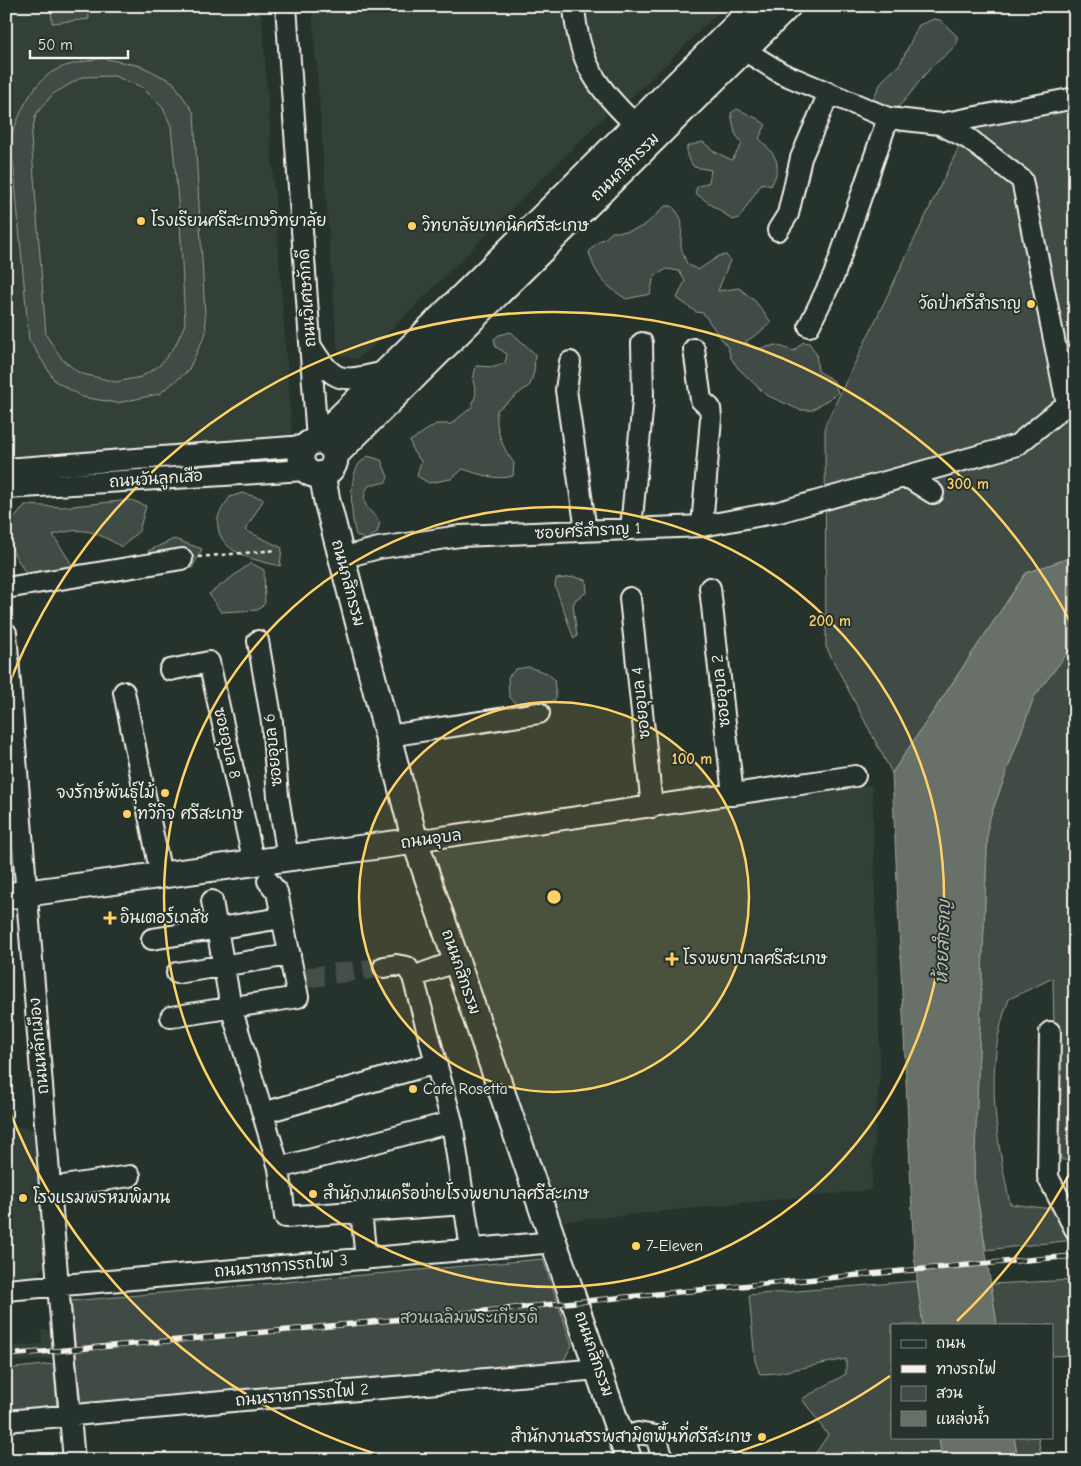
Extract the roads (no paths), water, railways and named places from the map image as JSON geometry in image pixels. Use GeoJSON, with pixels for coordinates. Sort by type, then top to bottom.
{"type":"FeatureCollection","features":[{"type":"Feature","properties":{"kind":"main road","name":"ถนนกสิกรรม"},"geometry":{"type":"LineString","coordinates":[[360,412],[384,372],[756,6]]}},
{"type":"Feature","properties":{"kind":"main road","name":"ถนนกสิกรรม"},"geometry":{"type":"LineString","coordinates":[[626,1449],[415,841],[341,558],[317,457],[360,412],[744,50],[788,6]]}},
{"type":"Feature","properties":{"kind":"main road","name":"ถนนอุบล"},"geometry":{"type":"LineString","coordinates":[[17,895],[161,875],[261,872],[288,858],[415,841]]}},
{"type":"Feature","properties":{"kind":"street","name":"ถนนวิเศษภักดี"},"geometry":{"type":"LineString","coordinates":[[286,6],[311,347],[317,457]]}},
{"type":"Feature","properties":{"kind":"street"},"geometry":{"type":"LineString","coordinates":[[574,6],[576,34],[591,74],[618,108],[636,125]]}},
{"type":"Feature","properties":{"kind":"street"},"geometry":{"type":"LineString","coordinates":[[744,50],[781,73],[888,118],[940,124],[1075,98]]}},
{"type":"Feature","properties":{"kind":"street"},"geometry":{"type":"LineString","coordinates":[[778,230],[788,214],[800,158],[829,93]]}},
{"type":"Feature","properties":{"kind":"street"},"geometry":{"type":"LineString","coordinates":[[809,326],[834,275],[888,118]]}},
{"type":"Feature","properties":{"kind":"street"},"geometry":{"type":"LineString","coordinates":[[906,476],[1017,445],[1067,404],[1022,180],[969,139],[940,124]]}},
{"type":"Feature","properties":{"kind":"street"},"geometry":{"type":"LineString","coordinates":[[632,529],[643,400],[642,343]]}},
{"type":"Feature","properties":{"kind":"street"},"geometry":{"type":"LineString","coordinates":[[311,347],[326,370],[339,378],[355,378],[384,372]]}},
{"type":"Feature","properties":{"kind":"street"},"geometry":{"type":"LineString","coordinates":[[694,349],[701,400],[710,408],[711,418],[702,526]]}},
{"type":"Feature","properties":{"kind":"street"},"geometry":{"type":"LineString","coordinates":[[570,362],[566,390],[586,531]]}},
{"type":"Feature","properties":{"kind":"street","name":"ถนนวันลูกเสือ"},"geometry":{"type":"LineString","coordinates":[[6,469],[317,457]]}},
{"type":"Feature","properties":{"kind":"street","name":"ถนนวันลูกเสือ"},"geometry":{"type":"LineString","coordinates":[[6,488],[317,457]]}},
{"type":"Feature","properties":{"kind":"street"},"geometry":{"type":"LineString","coordinates":[[906,476],[933,493]]}},
{"type":"Feature","properties":{"kind":"street","name":"ซอยศรีสำราญ 1"},"geometry":{"type":"LineString","coordinates":[[341,558],[387,547],[460,536],[702,526],[779,512],[906,476]]}},
{"type":"Feature","properties":{"kind":"street"},"geometry":{"type":"LineString","coordinates":[[6,588],[182,559]]}},
{"type":"Feature","properties":{"kind":"street","name":"ซอยอุบล 2"},"geometry":{"type":"LineString","coordinates":[[710,588],[733,769],[732,795]]}},
{"type":"Feature","properties":{"kind":"street","name":"ซอยอุบล 4"},"geometry":{"type":"LineString","coordinates":[[630,598],[652,807]]}},
{"type":"Feature","properties":{"kind":"street","name":"ถนนหลักเมือง"},"geometry":{"type":"LineString","coordinates":[[6,633],[17,895],[50,1188],[74,1460]]}},
{"type":"Feature","properties":{"kind":"street","name":"ซอยอุบล 6"},"geometry":{"type":"LineString","coordinates":[[258,641],[272,722],[278,796],[288,858]]}},
{"type":"Feature","properties":{"kind":"street","name":"ซอยอุบล 8"},"geometry":{"type":"LineString","coordinates":[[170,670],[209,662],[261,872]]}},
{"type":"Feature","properties":{"kind":"street"},"geometry":{"type":"LineString","coordinates":[[124,692],[161,875]]}},
{"type":"Feature","properties":{"kind":"street"},"geometry":{"type":"LineString","coordinates":[[388,736],[539,713]]}},
{"type":"Feature","properties":{"kind":"street","name":"ถนนอุบล"},"geometry":{"type":"LineString","coordinates":[[415,841],[855,776]]}},
{"type":"Feature","properties":{"kind":"street"},"geometry":{"type":"LineString","coordinates":[[171,1017],[298,996],[299,979],[290,955],[277,892],[261,872]]}},
{"type":"Feature","properties":{"kind":"street"},"geometry":{"type":"LineString","coordinates":[[212,901],[230,1008],[279,1168],[285,1217],[464,1204]]}},
{"type":"Feature","properties":{"kind":"street"},"geometry":{"type":"LineString","coordinates":[[152,938],[282,918]]}},
{"type":"Feature","properties":{"kind":"street"},"geometry":{"type":"LineString","coordinates":[[177,973],[290,955]]}},
{"type":"Feature","properties":{"kind":"street"},"geometry":{"type":"LineString","coordinates":[[413,977],[457,961]]}},
{"type":"Feature","properties":{"kind":"street"},"geometry":{"type":"LineString","coordinates":[[384,967],[396,965],[406,967],[413,977],[452,1122],[471,1250]]}},
{"type":"Feature","properties":{"kind":"street"},"geometry":{"type":"LineString","coordinates":[[1050,1032],[1048,1177],[1075,1229]]}},
{"type":"Feature","properties":{"kind":"street"},"geometry":{"type":"LineString","coordinates":[[262,1113],[436,1063]]}},
{"type":"Feature","properties":{"kind":"street"},"geometry":{"type":"LineString","coordinates":[[279,1168],[452,1122]]}},
{"type":"Feature","properties":{"kind":"street"},"geometry":{"type":"LineString","coordinates":[[50,1188],[130,1176]]}},
{"type":"Feature","properties":{"kind":"street"},"geometry":{"type":"LineString","coordinates":[[361,1211],[366,1259]]}},
{"type":"Feature","properties":{"kind":"street","name":"ถนนราชการรถไฟ 3"},"geometry":{"type":"LineString","coordinates":[[6,1290],[555,1242]]}},
{"type":"Feature","properties":{"kind":"street","name":"ถนนราชการรถไฟ 2"},"geometry":{"type":"LineString","coordinates":[[6,1421],[598,1369]]}},
{"type":"Feature","properties":{"kind":"street"},"geometry":{"type":"LineString","coordinates":[[626,1449],[638,1433],[656,1436],[663,1460]]}},
{"type":"Feature","properties":{"kind":"water","name":"ห้วยสำราญ"},"geometry":{"type":"Polygon","coordinates":[[[1075,556],[1075,643],[1034,697],[988,823],[974,1176],[997,1324],[923,1324],[914,1255],[892,773],[1026,573],[1075,556]]]}},
{"type":"Feature","properties":{"kind":"water"},"geometry":{"type":"Polygon","coordinates":[[[939,1438],[1014,1438],[1018,1460],[942,1460],[939,1438]]]}},
{"type":"Feature","properties":{"kind":"tunnel"},"geometry":{"type":"LineString","coordinates":[[304,978],[384,967]]}},
{"type":"Feature","properties":{"kind":"railway"},"geometry":{"type":"LineString","coordinates":[[6,1355],[1075,1256]]}},
{"type":"Feature","properties":{"kind":"place","name":"โรงเรียนศรีสะเกษวิทยาลัย"},"geometry":{"type":"Point","coordinates":[141,221]}},
{"type":"Feature","properties":{"kind":"place","name":"วิทยาลัยเทคนิคศรีสะเกษ"},"geometry":{"type":"Point","coordinates":[412,226]}},
{"type":"Feature","properties":{"kind":"place","name":"วัดป่าศรีสำราญ"},"geometry":{"type":"Point","coordinates":[1031,304]}},
{"type":"Feature","properties":{"kind":"place","name":"จงรักษ์พันธุ์ไม้"},"geometry":{"type":"Point","coordinates":[165,793]}},
{"type":"Feature","properties":{"kind":"place","name":"ทวีกิจ ศรีสะเกษ"},"geometry":{"type":"Point","coordinates":[127,814]}},
{"type":"Feature","properties":{"kind":"place","name":"อินเตอร์เภสัช"},"geometry":{"type":"Point","coordinates":[110,918]}},
{"type":"Feature","properties":{"kind":"place","name":"โรงพยาบาลศรีสะเกษ"},"geometry":{"type":"Point","coordinates":[672,959]}},
{"type":"Feature","properties":{"kind":"place","name":"Cafe Rosetta"},"geometry":{"type":"Point","coordinates":[413,1089]}},
{"type":"Feature","properties":{"kind":"place","name":"สำนักงานเครือข่ายโรงพยาบาลศรีสะเกษ"},"geometry":{"type":"Point","coordinates":[313,1194]}},
{"type":"Feature","properties":{"kind":"place","name":"โรงแรมพรหมพิมาน"},"geometry":{"type":"Point","coordinates":[23,1198]}},
{"type":"Feature","properties":{"kind":"place","name":"7-Eleven"},"geometry":{"type":"Point","coordinates":[636,1246]}},
{"type":"Feature","properties":{"kind":"place","name":"สำนักงานสรรพสามิตพื้นที่ศรีสะเกษ"},"geometry":{"type":"Point","coordinates":[762,1437]}},
{"type":"Feature","properties":{"kind":"park label","name":"สวนเฉลิมพระเกียรติ"},"geometry":{"type":"Point","coordinates":[469,1318]}}]}
